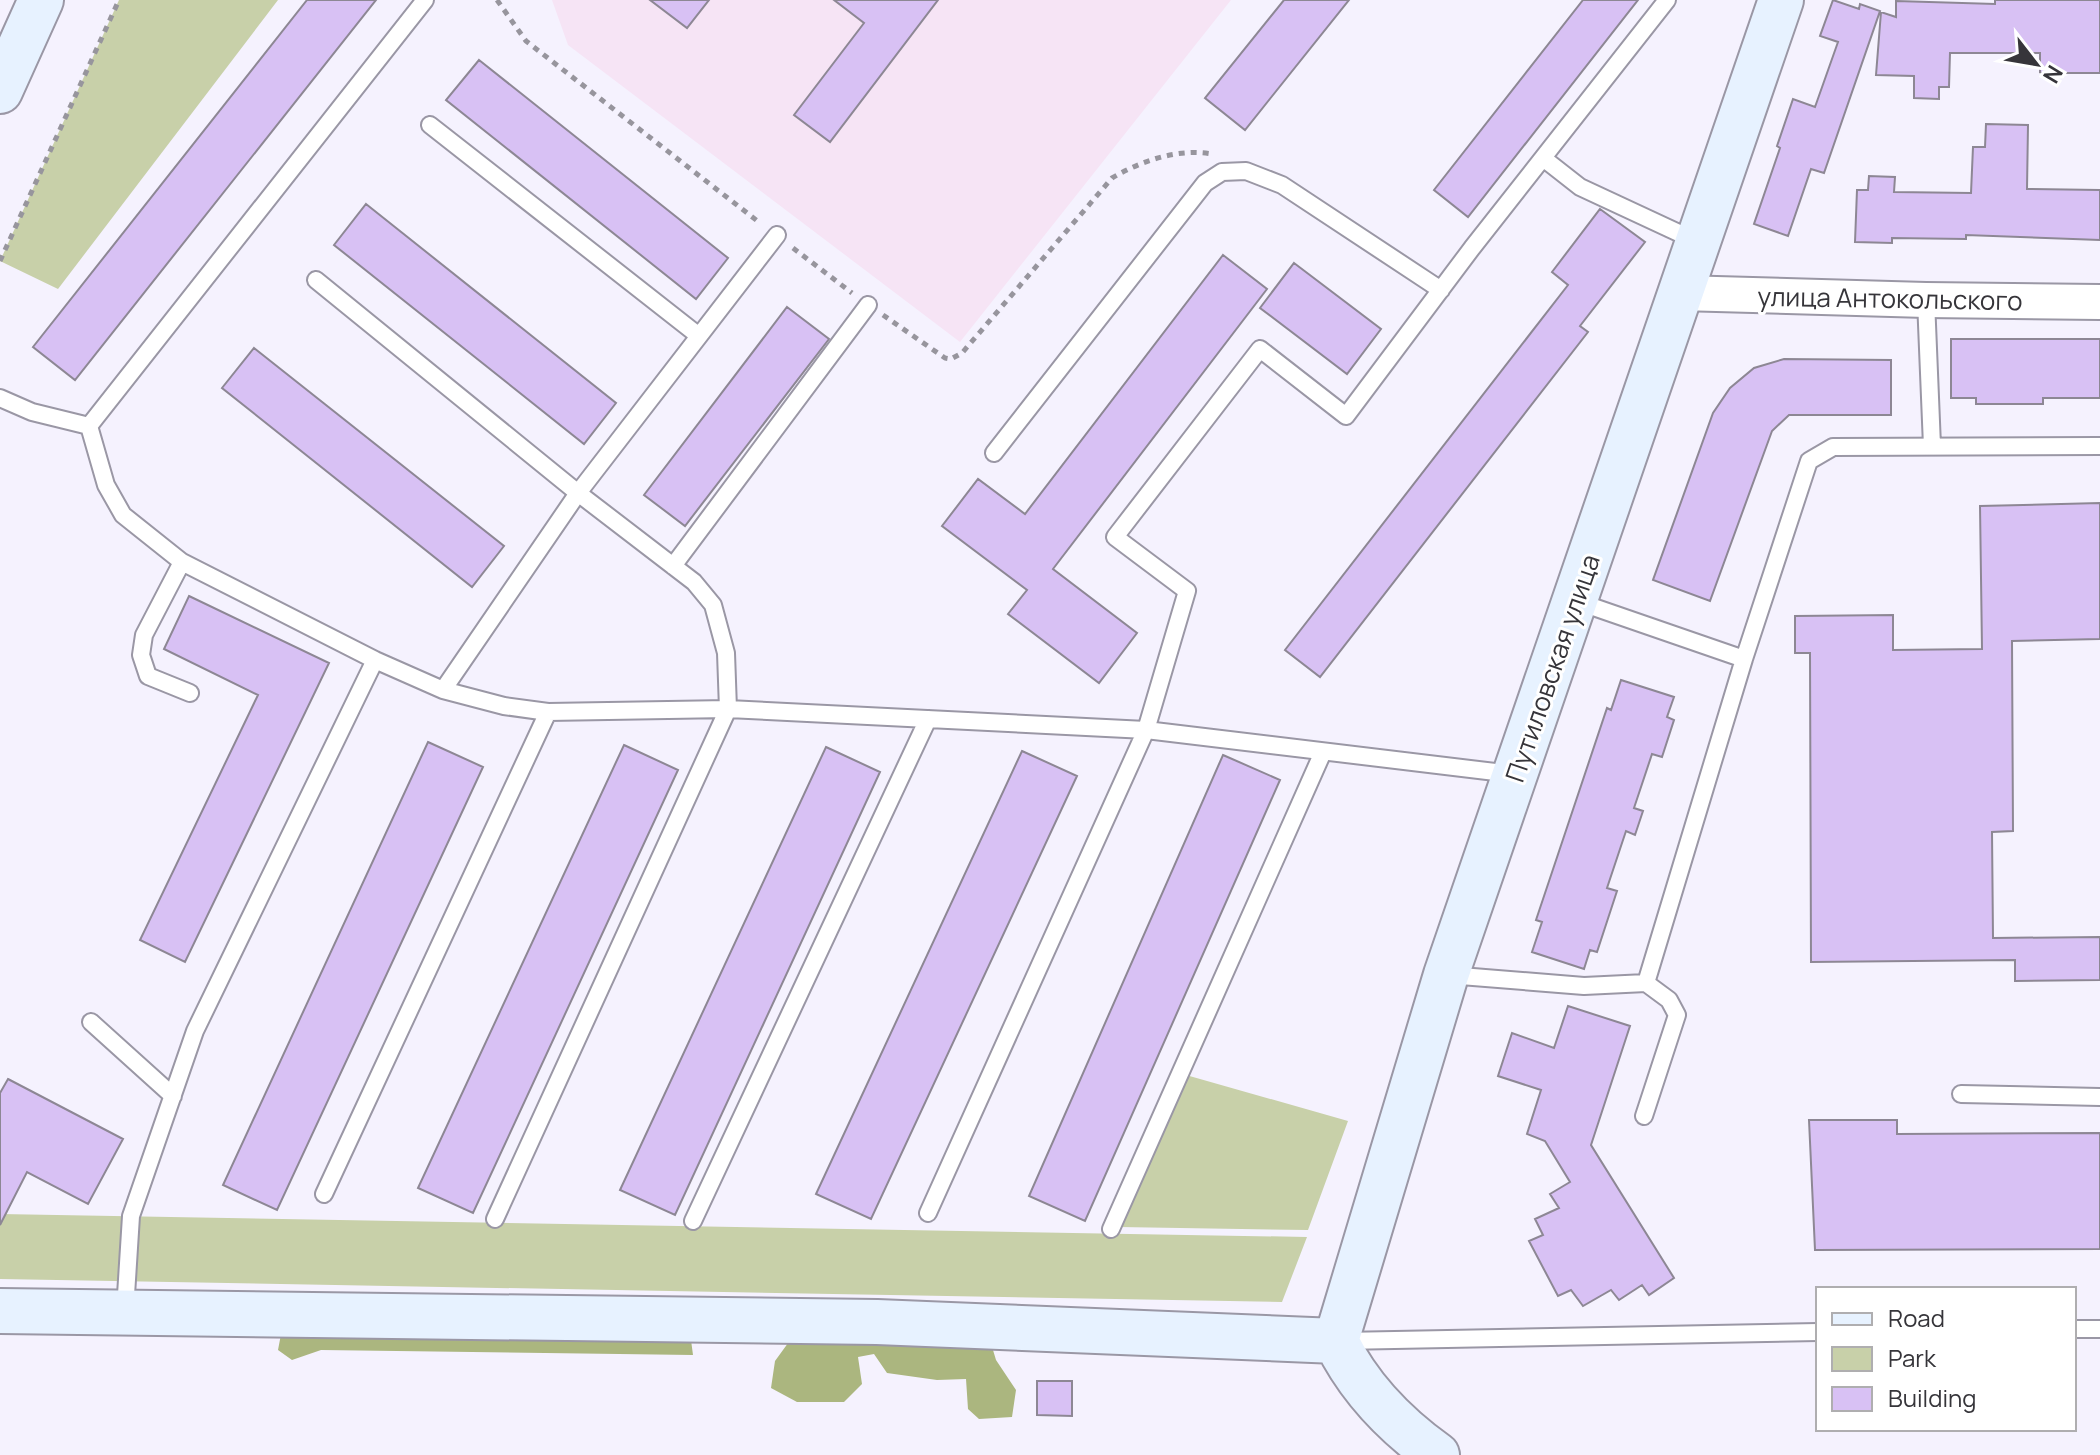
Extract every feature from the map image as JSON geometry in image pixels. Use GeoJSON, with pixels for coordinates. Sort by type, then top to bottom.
{"type":"FeatureCollection","features":[{"type":"Feature","properties":{"kind":"street"},"geometry":{"type":"LineString","coordinates":[[0,91],[41,0]]}},
{"type":"Feature","properties":{"kind":"street","name":"Путиловская улица"},"geometry":{"type":"LineString","coordinates":[[1336,1341],[1446,975],[1781,0]]}},
{"type":"Feature","properties":{"kind":"street","name":"улица Антокольского"},"geometry":{"type":"LineString","coordinates":[[1680,293],[2100,302]]}},
{"type":"Feature","properties":{"kind":"street"},"geometry":{"type":"LineString","coordinates":[[0,1311],[877,1322],[1336,1341],[1347,1365],[1364,1388],[1411,1437],[1437,1455]]}},
{"type":"Feature","properties":{"kind":"lane"},"geometry":{"type":"LineString","coordinates":[[89,426],[425,0]]}},
{"type":"Feature","properties":{"kind":"lane"},"geometry":{"type":"LineString","coordinates":[[928,1213],[1146,730],[1187,591],[1115,537],[1260,349],[1346,416],[1667,0]]}},
{"type":"Feature","properties":{"kind":"lane"},"geometry":{"type":"LineString","coordinates":[[430,125],[699,336]]}},
{"type":"Feature","properties":{"kind":"lane"},"geometry":{"type":"LineString","coordinates":[[1543,158],[1580,187],[1697,241]]}},
{"type":"Feature","properties":{"kind":"lane"},"geometry":{"type":"LineString","coordinates":[[994,453],[1205,183],[1222,172],[1246,171],[1282,185],[1441,290]]}},
{"type":"Feature","properties":{"kind":"lane"},"geometry":{"type":"LineString","coordinates":[[443,690],[578,493],[777,235]]}},
{"type":"Feature","properties":{"kind":"lane"},"geometry":{"type":"LineString","coordinates":[[316,280],[578,493],[694,582],[713,605],[726,653],[728,709],[495,1219]]}},
{"type":"Feature","properties":{"kind":"lane"},"geometry":{"type":"LineString","coordinates":[[1926,300],[1932,446]]}},
{"type":"Feature","properties":{"kind":"lane"},"geometry":{"type":"LineString","coordinates":[[673,566],[868,305]]}},
{"type":"Feature","properties":{"kind":"lane"},"geometry":{"type":"LineString","coordinates":[[0,398],[32,412],[89,426]]}},
{"type":"Feature","properties":{"kind":"lane"},"geometry":{"type":"LineString","coordinates":[[89,426],[106,485],[123,515],[182,562],[375,660],[443,690],[504,706],[548,712],[728,709],[1146,730],[1516,774]]}},
{"type":"Feature","properties":{"kind":"lane"},"geometry":{"type":"LineString","coordinates":[[1646,983],[1744,659],[1809,461],[1833,447],[2100,446]]}},
{"type":"Feature","properties":{"kind":"lane"},"geometry":{"type":"LineString","coordinates":[[182,562],[144,635],[141,655],[148,676],[190,693]]}},
{"type":"Feature","properties":{"kind":"lane"},"geometry":{"type":"LineString","coordinates":[[1575,601],[1744,659]]}},
{"type":"Feature","properties":{"kind":"lane"},"geometry":{"type":"LineString","coordinates":[[125,1313],[131,1216],[195,1031],[375,660]]}},
{"type":"Feature","properties":{"kind":"lane"},"geometry":{"type":"LineString","coordinates":[[324,1194],[548,712]]}},
{"type":"Feature","properties":{"kind":"lane"},"geometry":{"type":"LineString","coordinates":[[693,1221],[928,719]]}},
{"type":"Feature","properties":{"kind":"lane"},"geometry":{"type":"LineString","coordinates":[[1111,1229],[1323,752]]}},
{"type":"Feature","properties":{"kind":"lane"},"geometry":{"type":"LineString","coordinates":[[1446,975],[1584,986],[1646,983],[1669,1000],[1677,1015],[1644,1116]]}},
{"type":"Feature","properties":{"kind":"lane"},"geometry":{"type":"LineString","coordinates":[[91,1022],[173,1096]]}},
{"type":"Feature","properties":{"kind":"lane"},"geometry":{"type":"LineString","coordinates":[[1961,1094],[2100,1097]]}},
{"type":"Feature","properties":{"kind":"lane"},"geometry":{"type":"LineString","coordinates":[[2076,1329],[2100,1329]]}},
{"type":"Feature","properties":{"kind":"lane"},"geometry":{"type":"LineString","coordinates":[[1336,1341],[1816,1332]]}},
{"type":"Feature","properties":{"kind":"path"},"geometry":{"type":"LineString","coordinates":[[0,261],[119,0]]}},
{"type":"Feature","properties":{"kind":"path"},"geometry":{"type":"LineString","coordinates":[[497,0],[526,41],[868,305],[945,358],[951,359],[962,353],[1112,178],[1132,166],[1192,151],[1216,154],[1246,171]]}},
{"type":"Feature","properties":{"kind":"shaded area"},"geometry":{"type":"Polygon","coordinates":[[[552,0],[1231,0],[960,342],[568,45],[552,0]]]}},
{"type":"Feature","properties":{"kind":"green space"},"geometry":{"type":"Polygon","coordinates":[[[119,0],[278,0],[58,289],[0,261],[119,0]]]}},
{"type":"Feature","properties":{"kind":"green space"},"geometry":{"type":"Polygon","coordinates":[[[1186,1075],[1348,1121],[1308,1230],[1119,1227],[1186,1075]]]}},
{"type":"Feature","properties":{"kind":"green space"},"geometry":{"type":"Polygon","coordinates":[[[0,1214],[1307,1237],[1282,1302],[0,1279],[0,1214]]]}},
{"type":"Feature","properties":{"kind":"green space"},"geometry":{"type":"Polygon","coordinates":[[[282,1329],[691,1340],[693,1355],[321,1350],[292,1360],[278,1350],[282,1329]]]}},
{"type":"Feature","properties":{"kind":"green space"},"geometry":{"type":"Polygon","coordinates":[[[791,1339],[990,1340],[996,1360],[1016,1390],[1012,1417],[979,1419],[968,1409],[966,1379],[937,1380],[887,1373],[874,1354],[858,1357],[862,1384],[844,1402],[797,1402],[771,1388],[775,1361],[791,1339]]]}},
{"type":"Feature","properties":{"kind":"building"},"geometry":{"type":"Polygon","coordinates":[[[307,0],[376,0],[75,380],[33,347],[307,0]]]}},
{"type":"Feature","properties":{"kind":"building"},"geometry":{"type":"Polygon","coordinates":[[[650,0],[709,0],[687,28],[650,0]]]}},
{"type":"Feature","properties":{"kind":"building"},"geometry":{"type":"Polygon","coordinates":[[[834,0],[938,0],[830,142],[794,115],[864,23],[834,0]]]}},
{"type":"Feature","properties":{"kind":"building"},"geometry":{"type":"Polygon","coordinates":[[[1284,0],[1349,0],[1245,130],[1205,98],[1284,0]]]}},
{"type":"Feature","properties":{"kind":"building"},"geometry":{"type":"Polygon","coordinates":[[[1583,0],[1638,0],[1468,217],[1434,190],[1583,0]]]}},
{"type":"Feature","properties":{"kind":"building"},"geometry":{"type":"Polygon","coordinates":[[[1833,0],[1859,9],[1860,4],[1880,11],[1824,173],[1811,169],[1788,236],[1754,224],[1793,99],[1815,107],[1838,42],[1820,36],[1833,0]]]}},
{"type":"Feature","properties":{"kind":"building"},"geometry":{"type":"Polygon","coordinates":[[[1995,0],[2100,0],[2100,73],[2040,73],[2040,53],[1950,53],[1949,87],[1939,87],[1939,99],[1914,98],[1914,76],[1876,75],[1881,12],[1896,17],[1896,1],[1995,4],[1995,0]]]}},
{"type":"Feature","properties":{"kind":"building"},"geometry":{"type":"Polygon","coordinates":[[[479,60],[728,258],[696,299],[446,100],[479,60]]]}},
{"type":"Feature","properties":{"kind":"building"},"geometry":{"type":"Polygon","coordinates":[[[1986,124],[2028,125],[2027,189],[2100,190],[2100,240],[1966,235],[1966,239],[1892,238],[1892,243],[1855,242],[1857,190],[1868,190],[1869,176],[1895,177],[1894,192],[1971,193],[1973,147],[1985,147],[1986,124]]]}},
{"type":"Feature","properties":{"kind":"building"},"geometry":{"type":"Polygon","coordinates":[[[366,204],[616,403],[584,444],[334,245],[366,204]]]}},
{"type":"Feature","properties":{"kind":"building"},"geometry":{"type":"Polygon","coordinates":[[[1600,209],[1645,242],[1580,326],[1588,332],[1320,677],[1285,650],[1568,285],[1552,272],[1600,209]]]}},
{"type":"Feature","properties":{"kind":"building"},"geometry":{"type":"Polygon","coordinates":[[[1223,255],[1267,289],[1053,569],[1137,633],[1099,683],[1008,614],[1027,590],[942,526],[978,479],[1025,514],[1223,255]]]}},
{"type":"Feature","properties":{"kind":"building"},"geometry":{"type":"Polygon","coordinates":[[[1294,263],[1381,329],[1347,374],[1260,308],[1294,263]]]}},
{"type":"Feature","properties":{"kind":"building"},"geometry":{"type":"Polygon","coordinates":[[[787,307],[829,339],[685,526],[644,495],[787,307]]]}},
{"type":"Feature","properties":{"kind":"building"},"geometry":{"type":"Polygon","coordinates":[[[1951,339],[2100,339],[2100,398],[2043,398],[2043,404],[1976,404],[1976,398],[1951,398],[1951,339]]]}},
{"type":"Feature","properties":{"kind":"building"},"geometry":{"type":"Polygon","coordinates":[[[254,348],[504,546],[472,587],[222,388],[254,348]]]}},
{"type":"Feature","properties":{"kind":"building"},"geometry":{"type":"Polygon","coordinates":[[[1784,359],[1891,360],[1891,415],[1789,415],[1772,431],[1710,601],[1653,580],[1713,413],[1730,388],[1754,368],[1784,359]]]}},
{"type":"Feature","properties":{"kind":"building"},"geometry":{"type":"Polygon","coordinates":[[[2100,503],[2100,639],[2012,641],[2013,831],[1992,832],[1993,938],[2100,937],[2100,980],[2015,981],[2015,960],[1811,962],[1810,653],[1795,653],[1795,616],[1893,615],[1893,650],[1982,649],[1980,506],[2100,503]]]}},
{"type":"Feature","properties":{"kind":"building"},"geometry":{"type":"Polygon","coordinates":[[[189,596],[329,663],[185,962],[140,940],[258,695],[164,649],[189,596]]]}},
{"type":"Feature","properties":{"kind":"building"},"geometry":{"type":"Polygon","coordinates":[[[1621,680],[1674,697],[1667,717],[1674,720],[1662,757],[1652,754],[1634,808],[1643,811],[1635,835],[1626,831],[1607,888],[1617,891],[1597,952],[1590,950],[1584,969],[1532,952],[1542,922],[1536,920],[1607,708],[1611,710],[1621,680]]]}},
{"type":"Feature","properties":{"kind":"building"},"geometry":{"type":"Polygon","coordinates":[[[428,742],[483,767],[277,1210],[223,1185],[428,742]]]}},
{"type":"Feature","properties":{"kind":"building"},"geometry":{"type":"Polygon","coordinates":[[[624,745],[678,770],[473,1213],[418,1188],[624,745]]]}},
{"type":"Feature","properties":{"kind":"building"},"geometry":{"type":"Polygon","coordinates":[[[826,747],[880,772],[675,1215],[620,1190],[826,747]]]}},
{"type":"Feature","properties":{"kind":"building"},"geometry":{"type":"Polygon","coordinates":[[[1022,751],[1077,776],[871,1219],[816,1194],[1022,751]]]}},
{"type":"Feature","properties":{"kind":"building"},"geometry":{"type":"Polygon","coordinates":[[[1223,755],[1280,780],[1085,1221],[1029,1196],[1223,755]]]}},
{"type":"Feature","properties":{"kind":"building"},"geometry":{"type":"Polygon","coordinates":[[[1568,1006],[1630,1026],[1591,1145],[1674,1278],[1649,1295],[1642,1285],[1619,1300],[1611,1290],[1583,1306],[1571,1290],[1558,1296],[1529,1241],[1543,1235],[1535,1219],[1559,1208],[1550,1194],[1570,1182],[1545,1141],[1527,1134],[1541,1090],[1498,1076],[1512,1033],[1554,1048],[1568,1006]]]}},
{"type":"Feature","properties":{"kind":"building"},"geometry":{"type":"Polygon","coordinates":[[[8,1079],[123,1139],[88,1204],[27,1172],[0,1225],[0,1093],[8,1079]]]}},
{"type":"Feature","properties":{"kind":"building"},"geometry":{"type":"Polygon","coordinates":[[[1809,1120],[1897,1120],[1897,1134],[2100,1133],[2100,1249],[1815,1250],[1809,1120]]]}},
{"type":"Feature","properties":{"kind":"building"},"geometry":{"type":"Polygon","coordinates":[[[1037,1381],[1072,1381],[1072,1416],[1037,1415],[1037,1381]]]}}]}
